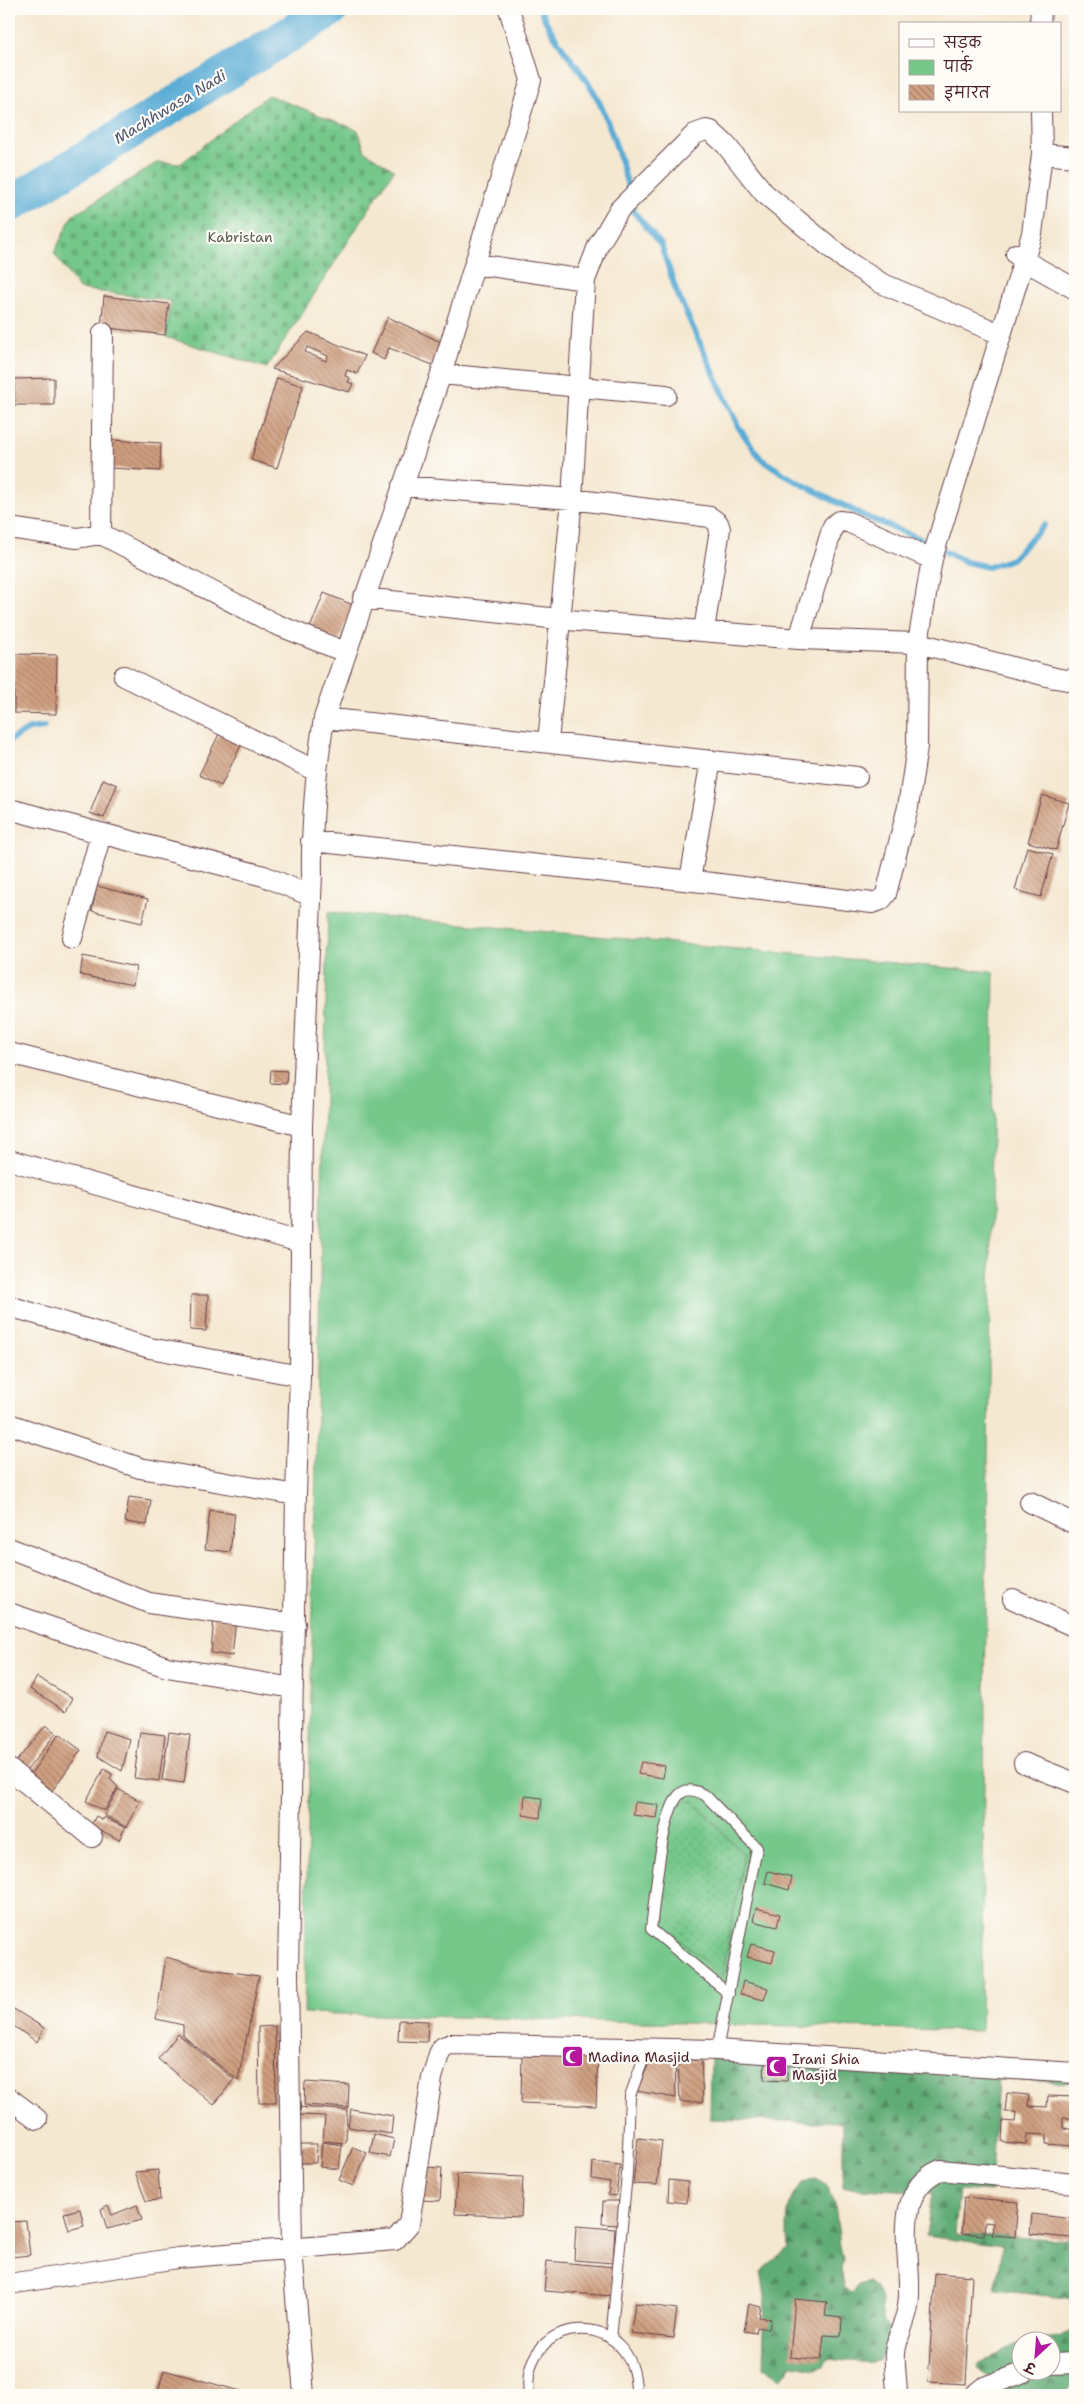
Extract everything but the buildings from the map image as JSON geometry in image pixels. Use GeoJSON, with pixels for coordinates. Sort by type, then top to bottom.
{"type":"FeatureCollection","features":[{"type":"Feature","properties":{"kind":"street"},"geometry":{"type":"LineString","coordinates":[[304,2395],[292,2249],[288,1974],[296,1495],[300,1376],[302,1126],[311,896],[311,841],[316,771],[324,718],[363,598],[442,374],[531,80],[509,9]]}},
{"type":"Feature","properties":{"kind":"street"},"geometry":{"type":"LineString","coordinates":[[1040,22],[1041,9]]}},
{"type":"Feature","properties":{"kind":"street"},"geometry":{"type":"LineString","coordinates":[[311,841],[690,880],[872,903],[881,900],[886,894],[892,876],[908,807],[915,766],[918,643],[935,552],[1000,334],[1020,257],[1032,234],[1042,154],[1041,112]]}},
{"type":"Feature","properties":{"kind":"street"},"geometry":{"type":"LineString","coordinates":[[548,742],[572,499],[586,280],[598,246],[623,206],[698,131],[711,131],[726,145],[764,194],[848,262],[881,282],[1000,334]]}},
{"type":"Feature","properties":{"kind":"street"},"geometry":{"type":"LineString","coordinates":[[1042,154],[1075,157]]}},
{"type":"Feature","properties":{"kind":"street"},"geometry":{"type":"LineString","coordinates":[[1020,257],[1075,289]]}},
{"type":"Feature","properties":{"kind":"street"},"geometry":{"type":"LineString","coordinates":[[476,264],[586,280]]}},
{"type":"Feature","properties":{"kind":"street"},"geometry":{"type":"LineString","coordinates":[[101,534],[103,333]]}},
{"type":"Feature","properties":{"kind":"street"},"geometry":{"type":"LineString","coordinates":[[442,374],[666,395]]}},
{"type":"Feature","properties":{"kind":"street"},"geometry":{"type":"LineString","coordinates":[[402,486],[572,499],[705,515],[718,523],[720,530],[704,630]]}},
{"type":"Feature","properties":{"kind":"street"},"geometry":{"type":"LineString","coordinates":[[799,639],[834,526],[839,521],[848,522],[935,552]]}},
{"type":"Feature","properties":{"kind":"street"},"geometry":{"type":"LineString","coordinates":[[9,528],[77,538],[101,534],[276,624],[345,652]]}},
{"type":"Feature","properties":{"kind":"street"},"geometry":{"type":"LineString","coordinates":[[363,598],[560,620],[799,639],[918,643],[1055,678],[1067,680],[1075,678]]}},
{"type":"Feature","properties":{"kind":"street"},"geometry":{"type":"LineString","coordinates":[[124,676],[316,771]]}},
{"type":"Feature","properties":{"kind":"street"},"geometry":{"type":"LineString","coordinates":[[324,718],[857,776]]}},
{"type":"Feature","properties":{"kind":"street"},"geometry":{"type":"LineString","coordinates":[[690,880],[711,760]]}},
{"type":"Feature","properties":{"kind":"street"},"geometry":{"type":"LineString","coordinates":[[9,809],[264,876],[311,896]]}},
{"type":"Feature","properties":{"kind":"street"},"geometry":{"type":"LineString","coordinates":[[72,938],[101,834]]}},
{"type":"Feature","properties":{"kind":"street"},"geometry":{"type":"LineString","coordinates":[[9,1053],[302,1126]]}},
{"type":"Feature","properties":{"kind":"street"},"geometry":{"type":"LineString","coordinates":[[9,1160],[300,1242]]}},
{"type":"Feature","properties":{"kind":"street"},"geometry":{"type":"LineString","coordinates":[[9,1306],[150,1348],[300,1376]]}},
{"type":"Feature","properties":{"kind":"street"},"geometry":{"type":"LineString","coordinates":[[9,1424],[140,1468],[296,1495]]}},
{"type":"Feature","properties":{"kind":"street"},"geometry":{"type":"LineString","coordinates":[[1030,1502],[1073,1517]]}},
{"type":"Feature","properties":{"kind":"street"},"geometry":{"type":"LineString","coordinates":[[9,1548],[149,1603],[295,1624]]}},
{"type":"Feature","properties":{"kind":"street"},"geometry":{"type":"LineString","coordinates":[[1013,1599],[1075,1627]]}},
{"type":"Feature","properties":{"kind":"street"},"geometry":{"type":"LineString","coordinates":[[9,1614],[167,1667],[293,1688]]}},
{"type":"Feature","properties":{"kind":"street"},"geometry":{"type":"LineString","coordinates":[[1024,1763],[1075,1782]]}},
{"type":"Feature","properties":{"kind":"street"},"geometry":{"type":"LineString","coordinates":[[9,1769],[92,1837]]}},
{"type":"Feature","properties":{"kind":"street"},"geometry":{"type":"LineString","coordinates":[[9,2284],[178,2258],[395,2240],[409,2224],[432,2078],[439,2054],[443,2047],[451,2044],[717,2050],[1075,2073]]}},
{"type":"Feature","properties":{"kind":"street"},"geometry":{"type":"LineString","coordinates":[[9,2098],[37,2119]]}},
{"type":"Feature","properties":{"kind":"street"},"geometry":{"type":"LineString","coordinates":[[898,2395],[895,2353],[908,2305],[907,2213],[912,2198],[922,2184],[929,2176],[940,2170],[1075,2182]]}},
{"type":"Feature","properties":{"kind":"street"},"geometry":{"type":"LineString","coordinates":[[1062,2364],[1075,2363]]}},
{"type":"Feature","properties":{"kind":"street"},"geometry":{"type":"LineString","coordinates":[[974,2395],[984,2387],[1012,2376]]}},
{"type":"Feature","properties":{"kind":"lane"},"geometry":{"type":"LineString","coordinates":[[717,2050],[729,1994],[757,1848],[705,1795],[694,1789],[681,1792],[671,1806],[666,1824],[652,1929],[729,1994]]}},
{"type":"Feature","properties":{"kind":"lane"},"geometry":{"type":"LineString","coordinates":[[611,2339],[627,2174],[630,2096],[648,2049]]}},
{"type":"Feature","properties":{"kind":"lane"},"geometry":{"type":"LineString","coordinates":[[528,2395],[527,2382],[530,2365],[539,2350],[552,2338],[569,2331],[587,2330],[605,2334],[620,2345],[631,2360],[636,2377],[636,2395]]}},
{"type":"Feature","properties":{"kind":"green space","name":"Kabristan"},"geometry":{"type":"Polygon","coordinates":[[[268,95],[358,130],[365,151],[394,170],[267,368],[166,337],[171,301],[79,289],[54,253],[72,216],[158,162],[180,164],[268,95]]]}},
{"type":"Feature","properties":{"kind":"green space"},"geometry":{"type":"Polygon","coordinates":[[[328,912],[994,972],[981,2031],[304,2013],[328,912]]]}},
{"type":"Feature","properties":{"kind":"green space"},"geometry":{"type":"Polygon","coordinates":[[[685,1801],[694,1801],[744,1855],[722,1976],[656,1919],[672,1817],[676,1807],[685,1801]]]}},
{"type":"Feature","properties":{"kind":"green space"},"geometry":{"type":"Polygon","coordinates":[[[711,2057],[1075,2076],[1075,2083],[998,2079],[991,2192],[959,2190],[955,2234],[1075,2240],[1075,2299],[995,2290],[1002,2246],[926,2236],[932,2193],[843,2188],[843,2123],[710,2119],[711,2057]]]}},
{"type":"Feature","properties":{"kind":"green space"},"geometry":{"type":"Polygon","coordinates":[[[816,2179],[827,2185],[835,2203],[843,2259],[841,2270],[845,2289],[852,2292],[857,2285],[870,2282],[879,2293],[882,2316],[890,2332],[890,2340],[879,2361],[860,2362],[827,2358],[824,2367],[816,2369],[792,2365],[781,2379],[763,2367],[765,2296],[761,2272],[788,2248],[788,2216],[793,2196],[798,2188],[806,2182],[816,2179]]]}},
{"type":"Feature","properties":{"kind":"green space"},"geometry":{"type":"Polygon","coordinates":[[[1075,2328],[1075,2360],[1062,2360],[1062,2336],[1075,2328]]]}},
{"type":"Feature","properties":{"kind":"green space"},"geometry":{"type":"Polygon","coordinates":[[[1012,2347],[1012,2372],[990,2381],[979,2370],[978,2364],[1012,2347]]]}},
{"type":"Feature","properties":{"kind":"green space"},"geometry":{"type":"Polygon","coordinates":[[[1075,2370],[1075,2381],[1065,2395],[981,2395],[1012,2382],[1062,2382],[1062,2371],[1075,2370]]]}},
{"type":"Feature","properties":{"kind":"waterway","name":"Machhwasa Nadi"},"geometry":{"type":"LineString","coordinates":[[9,205],[331,9]]}},
{"type":"Feature","properties":{"kind":"waterway"},"geometry":{"type":"LineString","coordinates":[[540,9],[558,42],[587,81],[600,103],[615,142],[630,194]]}},
{"type":"Feature","properties":{"kind":"waterway"},"geometry":{"type":"LineString","coordinates":[[632,203],[634,212],[661,245],[677,293],[739,428],[761,459],[792,479],[864,516],[916,537],[966,562],[988,567],[1012,559],[1044,525]]}},
{"type":"Feature","properties":{"kind":"waterway"},"geometry":{"type":"LineString","coordinates":[[9,741],[29,729],[44,727]]}},
{"type":"Feature","properties":{"kind":"place","name":"Madina Masjid"},"geometry":{"type":"Point","coordinates":[572,2057]}},
{"type":"Feature","properties":{"kind":"place","name":"Irani Shia Masjid"},"geometry":{"type":"Point","coordinates":[776,2067]}}]}
